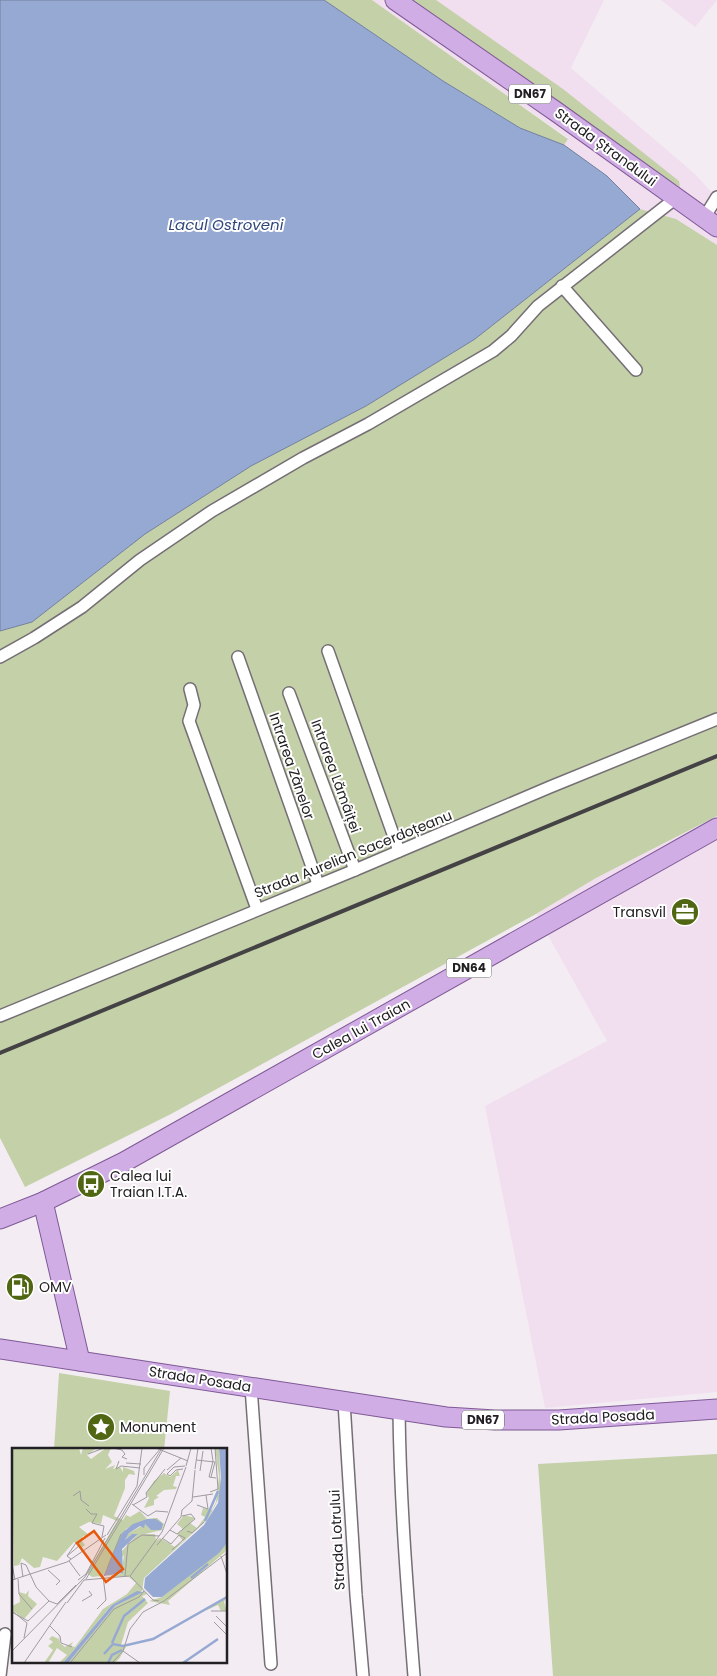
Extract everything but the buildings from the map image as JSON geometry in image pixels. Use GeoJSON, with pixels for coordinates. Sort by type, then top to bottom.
{"type":"FeatureCollection","features":[{"type":"Feature","properties":{"kind":"main road","name":"Strada Ștrandului"},"geometry":{"type":"LineString","coordinates":[[395,0],[558,113],[710,222]]}},
{"type":"Feature","properties":{"kind":"main road","name":"Calea lui Traian"},"geometry":{"type":"LineString","coordinates":[[0,1219],[43,1202],[124,1162],[717,828]]}},
{"type":"Feature","properties":{"kind":"main road"},"geometry":{"type":"LineString","coordinates":[[43,1202],[80,1361]]}},
{"type":"Feature","properties":{"kind":"main road","name":"Strada Posada"},"geometry":{"type":"LineString","coordinates":[[0,1349],[446,1417],[523,1421],[717,1409]]}},
{"type":"Feature","properties":{"kind":"street"},"geometry":{"type":"LineString","coordinates":[[710,222],[717,197]]}},
{"type":"Feature","properties":{"kind":"street"},"geometry":{"type":"LineString","coordinates":[[0,657],[82,608],[140,560],[212,511],[253,486],[368,424],[486,355],[511,336],[538,306],[562,286],[676,198]]}},
{"type":"Feature","properties":{"kind":"street"},"geometry":{"type":"LineString","coordinates":[[562,286],[636,370]]}},
{"type":"Feature","properties":{"kind":"street"},"geometry":{"type":"LineString","coordinates":[[328,651],[399,851]]}},
{"type":"Feature","properties":{"kind":"street","name":"Intrarea Zânelor"},"geometry":{"type":"LineString","coordinates":[[238,657],[318,884]]}},
{"type":"Feature","properties":{"kind":"street"},"geometry":{"type":"LineString","coordinates":[[190,690],[194,705],[189,721],[257,910]]}},
{"type":"Feature","properties":{"kind":"street","name":"Intrarea Lămâiței"},"geometry":{"type":"LineString","coordinates":[[289,693],[355,870]]}},
{"type":"Feature","properties":{"kind":"street","name":"Strada Aurelian Sacerdoțeanu"},"geometry":{"type":"LineString","coordinates":[[0,1016],[355,870],[550,786],[717,719]]}},
{"type":"Feature","properties":{"kind":"street"},"geometry":{"type":"LineString","coordinates":[[251,1387],[271,1664]]}},
{"type":"Feature","properties":{"kind":"street","name":"Strada Lotrului"},"geometry":{"type":"LineString","coordinates":[[344,1402],[363,1676]]}},
{"type":"Feature","properties":{"kind":"street"},"geometry":{"type":"LineString","coordinates":[[399,1410],[404,1551],[414,1676]]}},
{"type":"Feature","properties":{"kind":"street"},"geometry":{"type":"LineString","coordinates":[[0,1676],[5,1634]]}},
{"type":"Feature","properties":{"kind":"shaded area"},"geometry":{"type":"Polygon","coordinates":[[[372,0],[604,0],[571,68],[695,174],[717,198],[717,245],[676,219],[640,209],[607,176],[564,145],[568,138],[372,0]]]}},
{"type":"Feature","properties":{"kind":"shaded area"},"geometry":{"type":"Polygon","coordinates":[[[661,0],[717,0],[695,27],[661,0]]]}},
{"type":"Feature","properties":{"kind":"shaded area"},"geometry":{"type":"Polygon","coordinates":[[[717,816],[717,1392],[545,1408],[485,1106],[607,1041],[536,914],[596,878],[717,816]]]}},
{"type":"Feature","properties":{"kind":"green space"},"geometry":{"type":"Polygon","coordinates":[[[324,0],[372,0],[568,139],[564,145],[520,128],[443,81],[324,0]]]}},
{"type":"Feature","properties":{"kind":"green space"},"geometry":{"type":"Polygon","coordinates":[[[411,0],[436,0],[563,89],[679,181],[680,187],[650,169],[411,0]]]}},
{"type":"Feature","properties":{"kind":"green space"},"geometry":{"type":"Polygon","coordinates":[[[640,209],[676,219],[717,245],[717,816],[596,878],[536,914],[171,1114],[25,1187],[0,1138],[0,631],[32,622],[145,534],[251,466],[366,406],[475,339],[640,209]]]}},
{"type":"Feature","properties":{"kind":"green space"},"geometry":{"type":"Polygon","coordinates":[[[59,1373],[170,1391],[164,1448],[54,1448],[59,1373]]]}},
{"type":"Feature","properties":{"kind":"green space"},"geometry":{"type":"Polygon","coordinates":[[[717,1454],[717,1676],[553,1676],[538,1464],[717,1454]]]}},
{"type":"Feature","properties":{"kind":"water","name":"Lacul Ostroveni"},"geometry":{"type":"Polygon","coordinates":[[[0,0],[324,0],[443,81],[520,128],[564,145],[607,176],[640,209],[475,339],[366,406],[251,466],[145,534],[32,622],[0,631],[0,0]]]}},
{"type":"Feature","properties":{"kind":"railway"},"geometry":{"type":"LineString","coordinates":[[0,1053],[717,756]]}},
{"type":"Feature","properties":{"kind":"place","name":"Transvil"},"geometry":{"type":"Point","coordinates":[685,912]}},
{"type":"Feature","properties":{"kind":"place","name":"Calea lui Traian I.T.A."},"geometry":{"type":"Point","coordinates":[91,1184]}},
{"type":"Feature","properties":{"kind":"place","name":"OMV"},"geometry":{"type":"Point","coordinates":[20,1287]}},
{"type":"Feature","properties":{"kind":"place","name":"Monument"},"geometry":{"type":"Point","coordinates":[101,1427]}}]}
